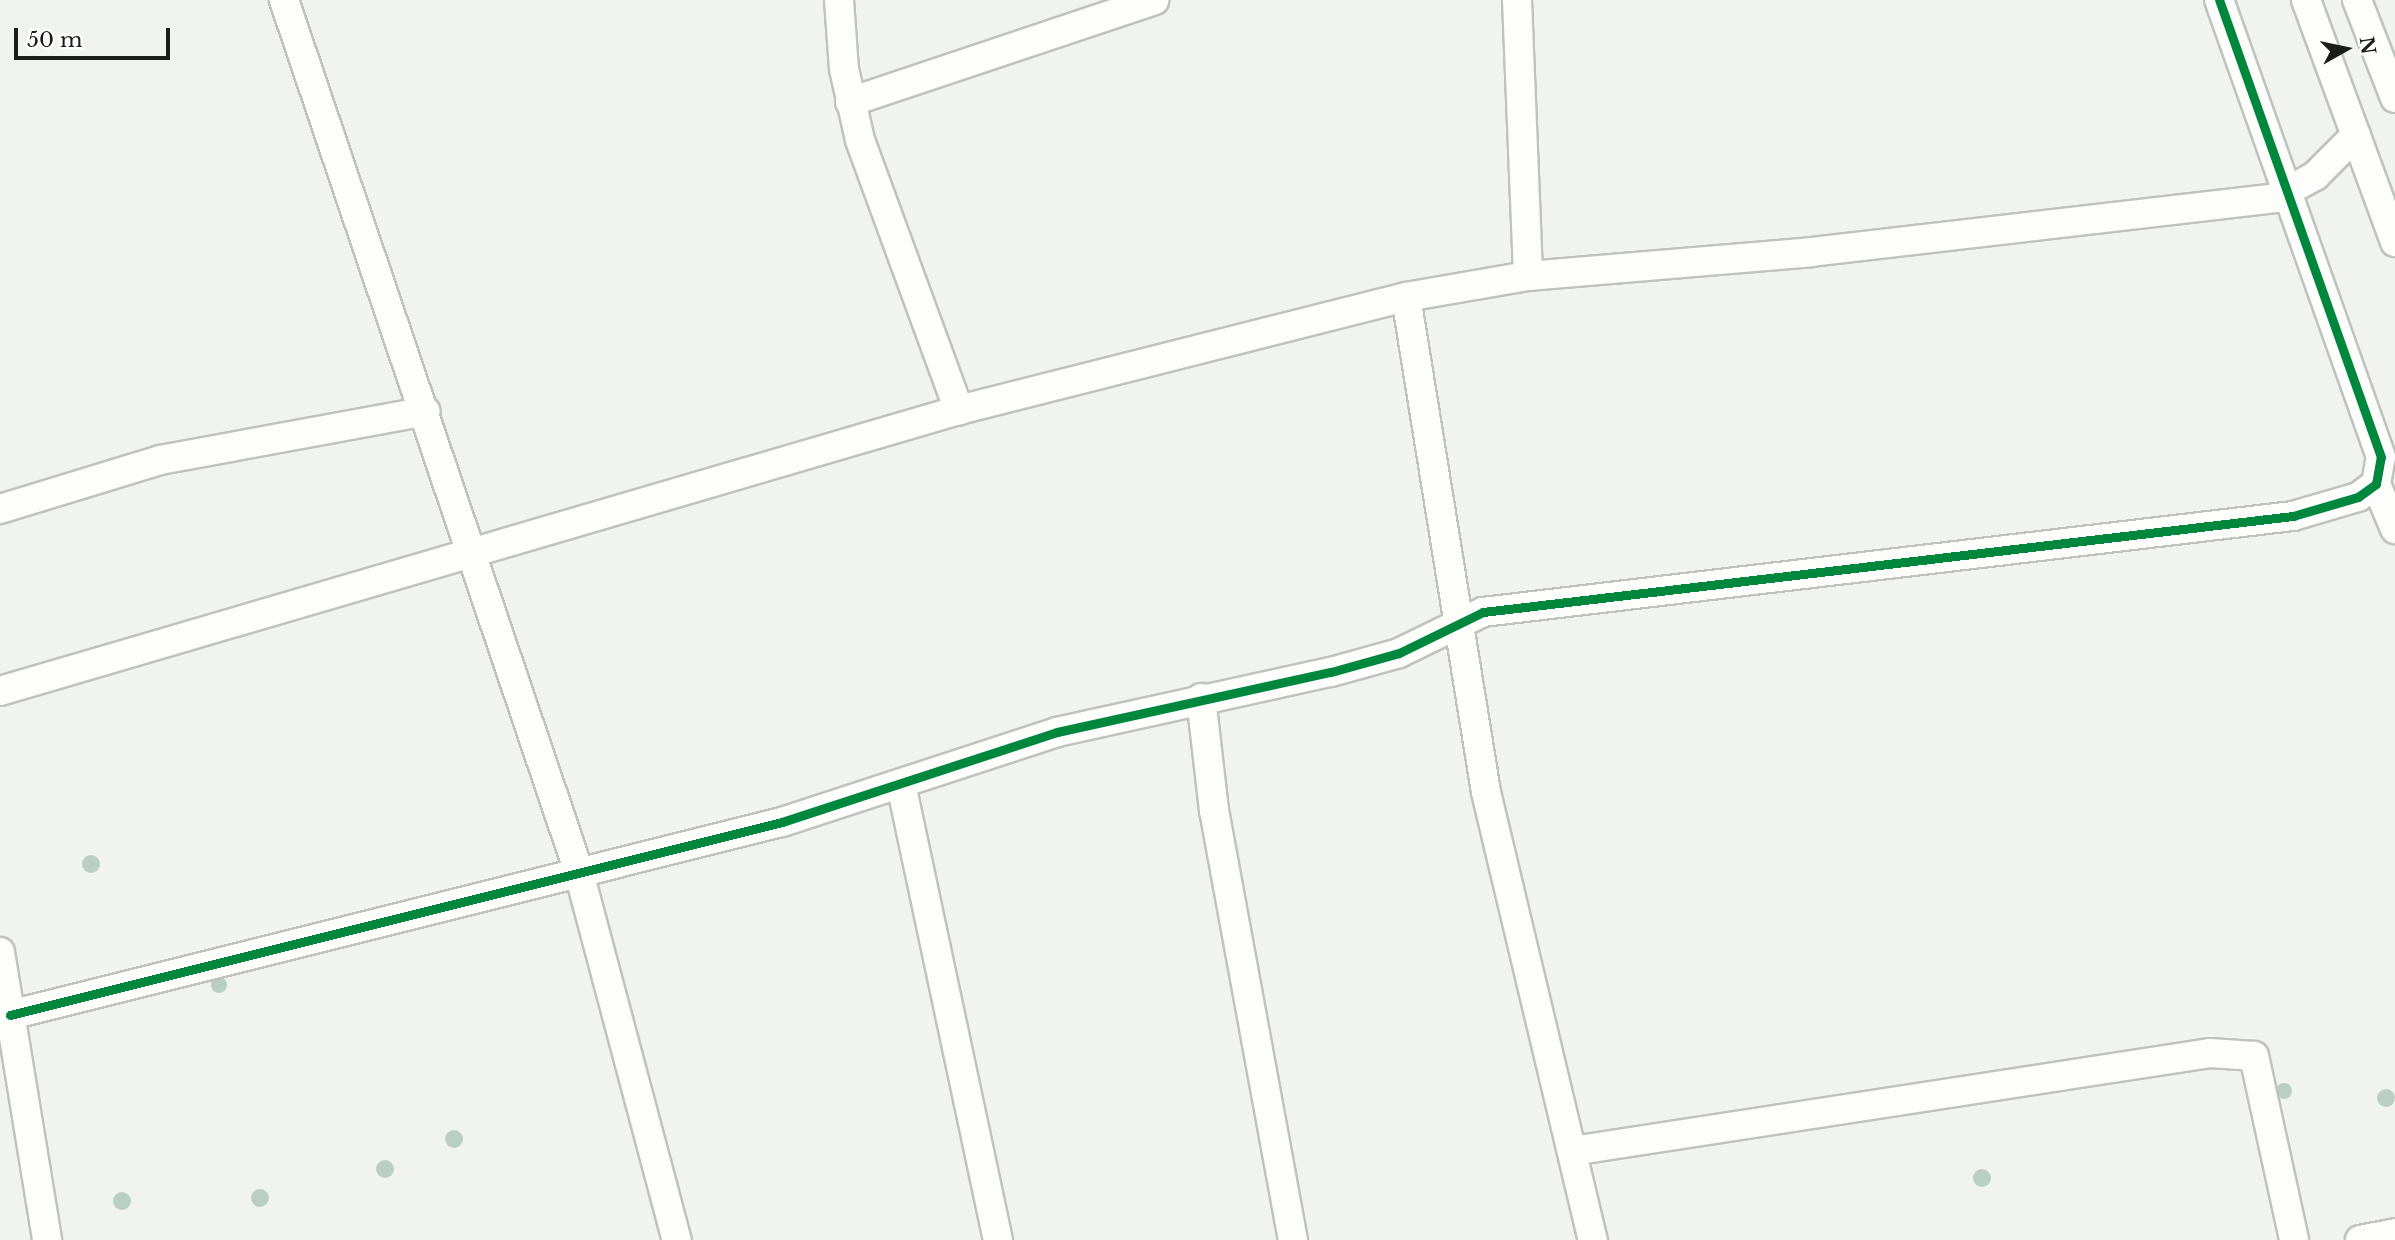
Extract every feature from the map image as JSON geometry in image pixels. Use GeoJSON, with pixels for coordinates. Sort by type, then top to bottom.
{"type":"FeatureCollection","features":[{"type":"Feature","properties":{"kind":"street"},"geometry":{"type":"LineString","coordinates":[[284,0],[473,549],[578,869],[677,1240]]}},
{"type":"Feature","properties":{"kind":"street"},"geometry":{"type":"LineString","coordinates":[[839,0],[850,102],[959,410]]}},
{"type":"Feature","properties":{"kind":"street"},"geometry":{"type":"LineString","coordinates":[[850,102],[1154,0]]}},
{"type":"Feature","properties":{"kind":"street"},"geometry":{"type":"LineString","coordinates":[[1517,0],[1528,276]]}},
{"type":"Feature","properties":{"kind":"street"},"geometry":{"type":"LineString","coordinates":[[2219,0],[2381,457],[2376,484],[2395,529]]}},
{"type":"Feature","properties":{"kind":"street"},"geometry":{"type":"LineString","coordinates":[[2306,0],[2395,242]]}},
{"type":"Feature","properties":{"kind":"street"},"geometry":{"type":"LineString","coordinates":[[2357,0],[2395,98]]}},
{"type":"Feature","properties":{"kind":"street"},"geometry":{"type":"LineString","coordinates":[[0,691],[473,549],[959,410],[1406,298],[1528,276],[1811,252],[2287,194],[2356,135]]}},
{"type":"Feature","properties":{"kind":"street"},"geometry":{"type":"LineString","coordinates":[[1406,298],[1455,622],[1486,792],[1593,1240]]}},
{"type":"Feature","properties":{"kind":"street"},"geometry":{"type":"LineString","coordinates":[[0,509],[160,460],[426,411]]}},
{"type":"Feature","properties":{"kind":"street"},"geometry":{"type":"LineString","coordinates":[[10,1015],[578,869],[782,822],[1056,732],[1371,661],[1483,612],[1809,569],[2293,516],[2358,498],[2376,484]]}},
{"type":"Feature","properties":{"kind":"street"},"geometry":{"type":"LineString","coordinates":[[1201,698],[1214,810],[1293,1240]]}},
{"type":"Feature","properties":{"kind":"street"},"geometry":{"type":"LineString","coordinates":[[901,784],[998,1240]]}},
{"type":"Feature","properties":{"kind":"street"},"geometry":{"type":"LineString","coordinates":[[0,952],[47,1240]]}},
{"type":"Feature","properties":{"kind":"street"},"geometry":{"type":"LineString","coordinates":[[1572,1151],[2210,1053],[2254,1056],[2294,1240]]}},
{"type":"Feature","properties":{"kind":"street"},"geometry":{"type":"LineString","coordinates":[[2360,1240],[2395,1233]]}},
{"type":"Feature","properties":{"kind":"building"},"geometry":{"type":"Polygon","coordinates":[[[91,855],[97,858],[100,864],[97,870],[91,873],[85,870],[82,864],[85,858],[91,855]]]}},
{"type":"Feature","properties":{"kind":"building"},"geometry":{"type":"Polygon","coordinates":[[[219,977],[227,985],[219,993],[211,985],[219,977]]]}},
{"type":"Feature","properties":{"kind":"building"},"geometry":{"type":"Polygon","coordinates":[[[2284,1083],[2290,1085],[2290,1097],[2284,1099],[2278,1097],[2276,1091],[2278,1085],[2284,1083]]]}},
{"type":"Feature","properties":{"kind":"building"},"geometry":{"type":"Polygon","coordinates":[[[2386,1089],[2392,1092],[2395,1098],[2392,1104],[2386,1107],[2380,1104],[2377,1098],[2380,1092],[2386,1089]]]}},
{"type":"Feature","properties":{"kind":"building"},"geometry":{"type":"Polygon","coordinates":[[[454,1130],[460,1133],[463,1139],[460,1145],[454,1148],[448,1145],[445,1139],[448,1133],[454,1130]]]}},
{"type":"Feature","properties":{"kind":"building"},"geometry":{"type":"Polygon","coordinates":[[[385,1160],[391,1163],[394,1169],[391,1175],[385,1178],[379,1175],[376,1169],[379,1163],[385,1160]]]}},
{"type":"Feature","properties":{"kind":"building"},"geometry":{"type":"Polygon","coordinates":[[[1982,1169],[1988,1172],[1991,1178],[1988,1184],[1982,1187],[1976,1184],[1973,1178],[1976,1172],[1982,1169]]]}},
{"type":"Feature","properties":{"kind":"building"},"geometry":{"type":"Polygon","coordinates":[[[260,1189],[266,1192],[269,1198],[266,1204],[260,1207],[254,1204],[251,1198],[254,1192],[260,1189]]]}},
{"type":"Feature","properties":{"kind":"building"},"geometry":{"type":"Polygon","coordinates":[[[122,1192],[128,1195],[131,1201],[128,1207],[122,1210],[116,1207],[113,1201],[116,1195],[122,1192]]]}},
{"type":"Feature","properties":{"kind":"cycle path"},"geometry":{"type":"LineString","coordinates":[[10,1015],[782,822],[1057,732],[1331,672],[1399,653],[1483,612],[2293,516],[2358,497],[2376,484],[2381,457],[2219,0]]}}]}
